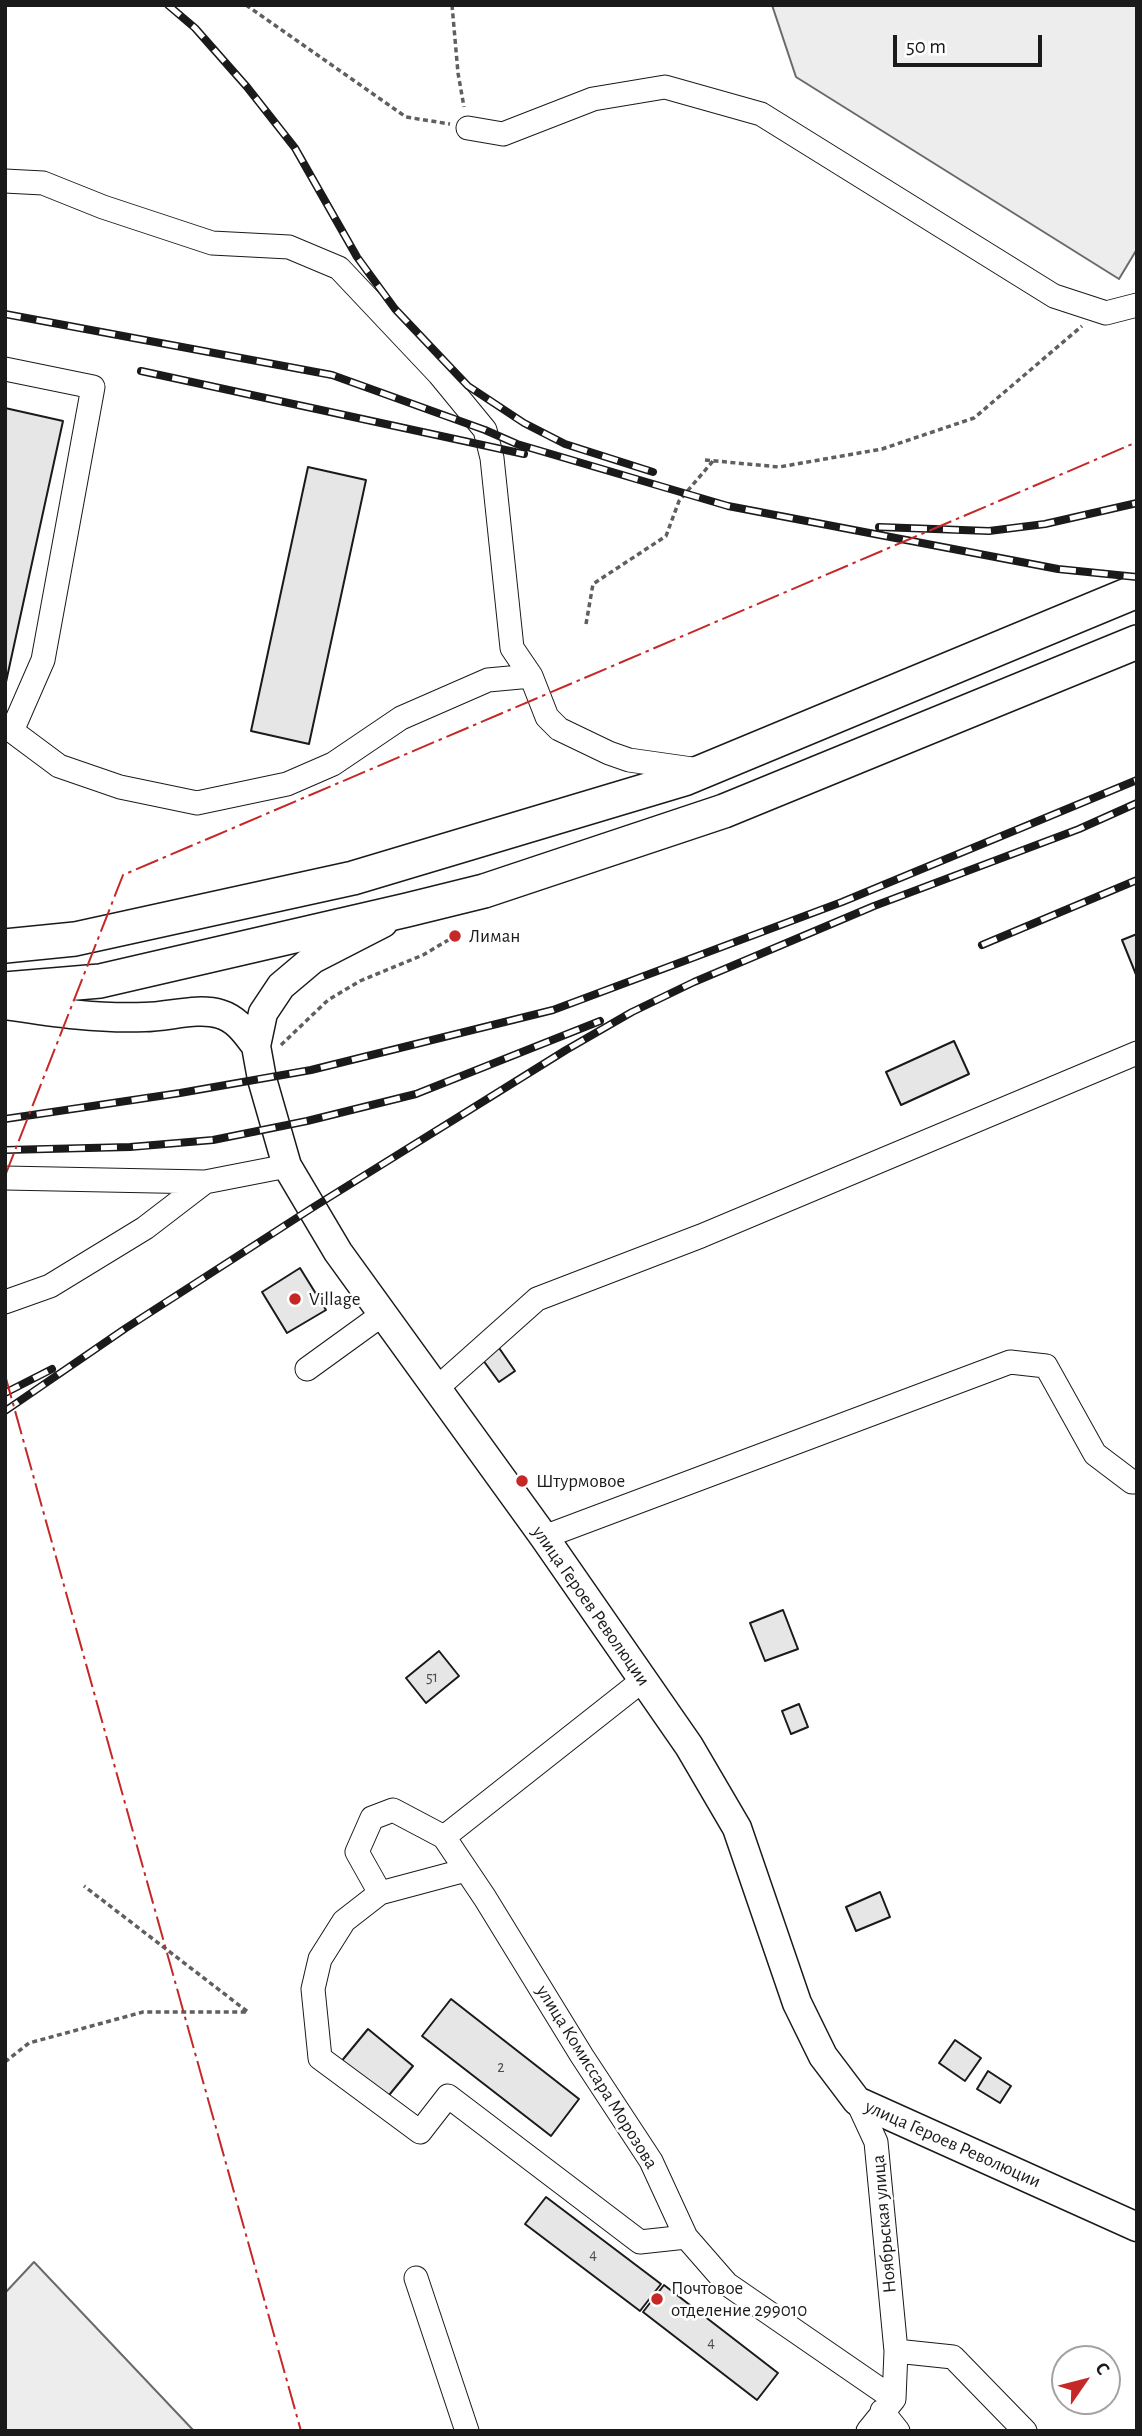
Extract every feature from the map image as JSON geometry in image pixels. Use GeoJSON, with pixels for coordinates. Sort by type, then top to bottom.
{"type":"FeatureCollection","features":[{"type":"Feature","properties":{"kind":"highway"},"geometry":{"type":"LineString","coordinates":[[5,946],[75,939],[353,878],[684,779],[1137,591]]}},
{"type":"Feature","properties":{"kind":"highway"},"geometry":{"type":"LineString","coordinates":[[5,989],[100,981],[484,891],[724,811],[1137,642]]}},
{"type":"Feature","properties":{"kind":"main road","name":"улица Героев Революции"},"geometry":{"type":"LineString","coordinates":[[407,910],[313,958],[281,986],[263,1013],[258,1057],[287,1166],[338,1252],[544,1537],[689,1746],[737,1828],[797,2003],[823,2056],[857,2101],[1137,2228]]}},
{"type":"Feature","properties":{"kind":"main road"},"geometry":{"type":"LineString","coordinates":[[5,1005],[87,1017],[220,1014],[239,1024],[258,1057]]}},
{"type":"Feature","properties":{"kind":"street"},"geometry":{"type":"LineString","coordinates":[[468,128],[503,134],[593,99],[665,87],[761,114],[1054,296],[1106,313],[1137,305]]}},
{"type":"Feature","properties":{"kind":"street"},"geometry":{"type":"LineString","coordinates":[[5,181],[43,183],[103,207],[212,243],[289,247],[339,268],[439,374],[485,430],[492,457],[512,648],[531,676],[547,717],[559,729],[629,760],[704,770]]}},
{"type":"Feature","properties":{"kind":"street"},"geometry":{"type":"LineString","coordinates":[[5,369],[93,387],[43,660],[8,733],[59,766],[120,787],[197,803],[287,784],[332,764],[401,718],[488,680],[531,676]]}},
{"type":"Feature","properties":{"kind":"street"},"geometry":{"type":"LineString","coordinates":[[436,1389],[537,1299],[701,1236],[1137,1052]]}},
{"type":"Feature","properties":{"kind":"street"},"geometry":{"type":"LineString","coordinates":[[5,1178],[205,1182],[287,1166]]}},
{"type":"Feature","properties":{"kind":"street"},"geometry":{"type":"LineString","coordinates":[[5,1302],[50,1286],[145,1228],[205,1182]]}},
{"type":"Feature","properties":{"kind":"street"},"geometry":{"type":"LineString","coordinates":[[307,1369],[383,1314]]}},
{"type":"Feature","properties":{"kind":"street"},"geometry":{"type":"LineString","coordinates":[[544,1537],[1010,1362],[1046,1366],[1095,1454],[1132,1482],[1137,1482]]}},
{"type":"Feature","properties":{"kind":"street"},"geometry":{"type":"LineString","coordinates":[[444,1837],[643,1680]]}},
{"type":"Feature","properties":{"kind":"street","name":"улица Комиссара Морозова"},"geometry":{"type":"LineString","coordinates":[[380,1893],[357,1853],[372,1818],[393,1810],[444,1837],[582,2056],[652,2161],[686,2237],[727,2284],[888,2405],[898,2431]]}},
{"type":"Feature","properties":{"kind":"street"},"geometry":{"type":"LineString","coordinates":[[466,1870],[380,1893],[344,1921],[320,1959],[313,1989],[320,2058],[420,2132],[448,2096],[640,2242],[686,2237]]}},
{"type":"Feature","properties":{"kind":"street","name":"Ноябрьская улица"},"geometry":{"type":"LineString","coordinates":[[857,2101],[876,2142],[896,2351],[888,2405]]}},
{"type":"Feature","properties":{"kind":"street"},"geometry":{"type":"LineString","coordinates":[[416,2278],[467,2431]]}},
{"type":"Feature","properties":{"kind":"street"},"geometry":{"type":"LineString","coordinates":[[896,2351],[953,2357],[1025,2431]]}},
{"type":"Feature","properties":{"kind":"street"},"geometry":{"type":"LineString","coordinates":[[868,2431],[888,2405]]}},
{"type":"Feature","properties":{"kind":"path"},"geometry":{"type":"LineString","coordinates":[[246,5],[406,117],[468,128],[458,73],[452,5]]}},
{"type":"Feature","properties":{"kind":"path"},"geometry":{"type":"LineString","coordinates":[[705,460],[779,467],[882,449],[974,418],[1100,311]]}},
{"type":"Feature","properties":{"kind":"path"},"geometry":{"type":"LineString","coordinates":[[586,624],[593,584],[666,537],[679,501],[713,461]]}},
{"type":"Feature","properties":{"kind":"path"},"geometry":{"type":"LineString","coordinates":[[258,1057],[328,1000],[360,981],[423,955],[455,936]]}},
{"type":"Feature","properties":{"kind":"path"},"geometry":{"type":"LineString","coordinates":[[5,2062],[29,2043],[143,2012],[248,2012],[84,1886]]}},
{"type":"Feature","properties":{"kind":"shaded area"},"geometry":{"type":"Polygon","coordinates":[[[772,5],[1137,5],[1137,249],[1119,279],[796,77],[772,5]]]}},
{"type":"Feature","properties":{"kind":"shaded area"},"geometry":{"type":"Polygon","coordinates":[[[34,2262],[194,2431],[5,2431],[5,2293],[34,2262]]]}},
{"type":"Feature","properties":{"kind":"building"},"geometry":{"type":"Polygon","coordinates":[[[5,408],[63,421],[6,682],[5,682],[5,408]]]}},
{"type":"Feature","properties":{"kind":"building"},"geometry":{"type":"Polygon","coordinates":[[[308,467],[366,480],[309,744],[251,731],[308,467]]]}},
{"type":"Feature","properties":{"kind":"building"},"geometry":{"type":"Polygon","coordinates":[[[1137,934],[1137,977],[1122,940],[1137,934]]]}},
{"type":"Feature","properties":{"kind":"building"},"geometry":{"type":"Polygon","coordinates":[[[954,1041],[969,1074],[901,1105],[886,1072],[954,1041]]]}},
{"type":"Feature","properties":{"kind":"building"},"geometry":{"type":"Polygon","coordinates":[[[300,1268],[326,1310],[287,1333],[262,1292],[300,1268]]]}},
{"type":"Feature","properties":{"kind":"building"},"geometry":{"type":"Polygon","coordinates":[[[497,1345],[515,1371],[499,1382],[480,1356],[497,1345]]]}},
{"type":"Feature","properties":{"kind":"building"},"geometry":{"type":"Polygon","coordinates":[[[783,1610],[798,1649],[765,1661],[750,1623],[783,1610]]]}},
{"type":"Feature","properties":{"kind":"building"},"geometry":{"type":"Polygon","coordinates":[[[439,1651],[459,1676],[426,1703],[406,1678],[439,1651]]]}},
{"type":"Feature","properties":{"kind":"building"},"geometry":{"type":"Polygon","coordinates":[[[799,1704],[808,1727],[791,1734],[782,1711],[799,1704]]]}},
{"type":"Feature","properties":{"kind":"building"},"geometry":{"type":"Polygon","coordinates":[[[880,1892],[890,1917],[856,1931],[846,1907],[880,1892]]]}},
{"type":"Feature","properties":{"kind":"building"},"geometry":{"type":"Polygon","coordinates":[[[451,1999],[579,2099],[551,2136],[422,2036],[451,1999]]]}},
{"type":"Feature","properties":{"kind":"building"},"geometry":{"type":"Polygon","coordinates":[[[368,2029],[413,2066],[385,2100],[340,2063],[368,2029]]]}},
{"type":"Feature","properties":{"kind":"building"},"geometry":{"type":"Polygon","coordinates":[[[955,2040],[981,2058],[965,2081],[939,2063],[955,2040]]]}},
{"type":"Feature","properties":{"kind":"building"},"geometry":{"type":"Polygon","coordinates":[[[988,2071],[1011,2086],[1000,2103],[977,2089],[988,2071]]]}},
{"type":"Feature","properties":{"kind":"building"},"geometry":{"type":"Polygon","coordinates":[[[546,2197],[661,2284],[640,2311],[525,2224],[546,2197]]]}},
{"type":"Feature","properties":{"kind":"building"},"geometry":{"type":"Polygon","coordinates":[[[664,2285],[778,2373],[757,2400],[643,2312],[664,2285]]]}},
{"type":"Feature","properties":{"kind":"railway"},"geometry":{"type":"LineString","coordinates":[[168,5],[195,28],[247,87],[295,148],[357,257],[395,309],[468,386],[524,423],[565,444],[653,472]]}},
{"type":"Feature","properties":{"kind":"railway"},"geometry":{"type":"LineString","coordinates":[[5,314],[332,375],[517,444],[728,506],[1058,569],[1137,577]]}},
{"type":"Feature","properties":{"kind":"railway"},"geometry":{"type":"LineString","coordinates":[[141,371],[524,454]]}},
{"type":"Feature","properties":{"kind":"railway"},"geometry":{"type":"LineString","coordinates":[[879,527],[989,531],[1045,524],[1137,503]]}},
{"type":"Feature","properties":{"kind":"railway"},"geometry":{"type":"LineString","coordinates":[[5,1119],[311,1070],[553,1010],[842,902],[1137,780]]}},
{"type":"Feature","properties":{"kind":"railway"},"geometry":{"type":"LineString","coordinates":[[5,1411],[126,1328],[312,1208],[632,1012],[694,982],[874,906],[1079,829],[1137,803]]}},
{"type":"Feature","properties":{"kind":"railway"},"geometry":{"type":"LineString","coordinates":[[982,945],[1137,880]]}},
{"type":"Feature","properties":{"kind":"railway"},"geometry":{"type":"LineString","coordinates":[[5,1150],[130,1147],[213,1140],[307,1121],[416,1094],[600,1021]]}},
{"type":"Feature","properties":{"kind":"railway"},"geometry":{"type":"LineString","coordinates":[[5,1393],[52,1369]]}},
{"type":"Feature","properties":{"kind":"power"},"geometry":{"type":"LineString","coordinates":[[5,1176],[123,875],[1137,442]]}},
{"type":"Feature","properties":{"kind":"power"},"geometry":{"type":"LineString","coordinates":[[5,1375],[301,2431]]}},
{"type":"Feature","properties":{"kind":"place","name":"Лиман"},"geometry":{"type":"Point","coordinates":[455,936]}},
{"type":"Feature","properties":{"kind":"place","name":"Village"},"geometry":{"type":"Point","coordinates":[295,1299]}},
{"type":"Feature","properties":{"kind":"place","name":"Штурмовое"},"geometry":{"type":"Point","coordinates":[522,1481]}},
{"type":"Feature","properties":{"kind":"place","name":"Почтовое отделение 299010"},"geometry":{"type":"Point","coordinates":[657,2299]}}]}
